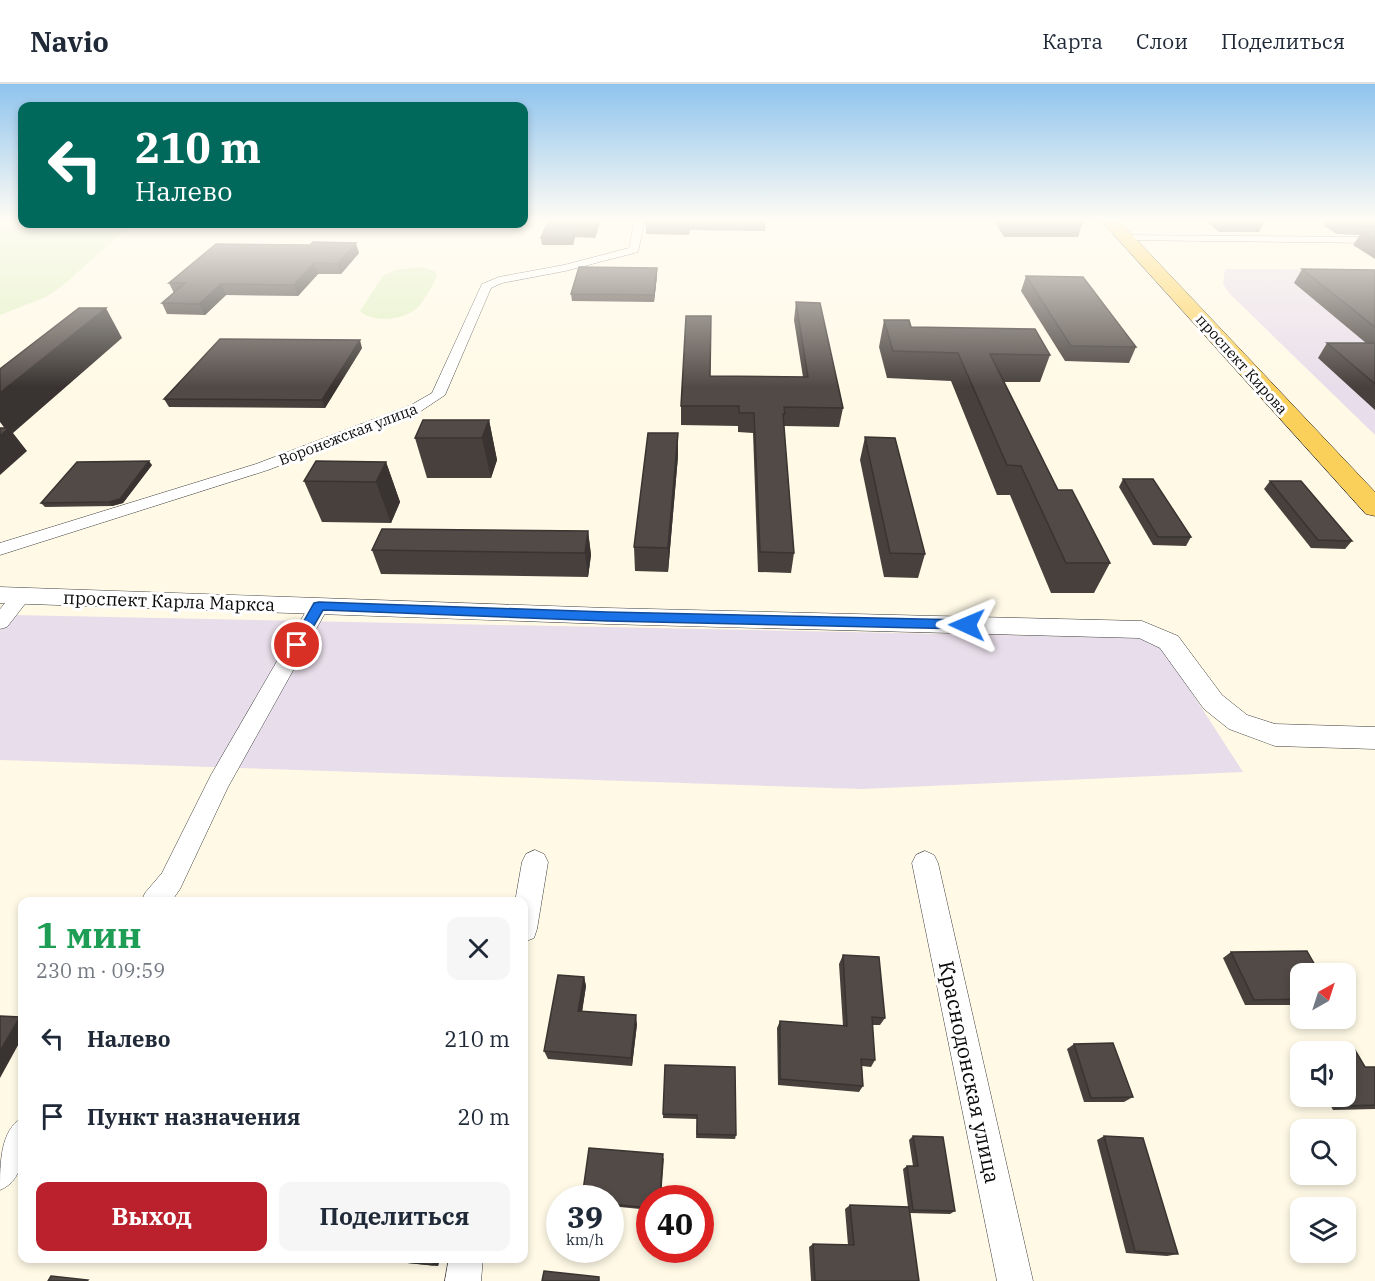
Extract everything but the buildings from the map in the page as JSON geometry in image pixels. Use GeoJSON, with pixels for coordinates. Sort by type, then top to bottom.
{"type":"FeatureCollection","features":[{"type":"Feature","properties":{"kind":"main road","name":"проспект Кирова"},"geometry":{"type":"LineString","coordinates":[[1160,275],[1375,508]]}},
{"type":"Feature","properties":{"kind":"street","name":"Воронежская улица"},"geometry":{"type":"LineString","coordinates":[[0,549],[262,467],[416,408],[438,395],[486,286],[499,280],[527,275]]}},
{"type":"Feature","properties":{"kind":"street","name":"проспект Карла Маркса"},"geometry":{"type":"LineString","coordinates":[[11,595],[607,616],[1142,630],[1169,642],[1213,702],[1238,722],[1275,735],[1375,738]]}},
{"type":"Feature","properties":{"kind":"street"},"geometry":{"type":"LineString","coordinates":[[0,622],[11,595]]}},
{"type":"Feature","properties":{"kind":"street"},"geometry":{"type":"LineString","coordinates":[[158,897],[171,881],[219,782],[319,606]]}},
{"type":"Feature","properties":{"kind":"street"},"geometry":{"type":"LineString","coordinates":[[528,905],[535,862]]}},
{"type":"Feature","properties":{"kind":"street","name":"Краснодонская улица"},"geometry":{"type":"LineString","coordinates":[[925,863],[1015,1281]]}},
{"type":"Feature","properties":{"kind":"street"},"geometry":{"type":"LineString","coordinates":[[0,1174],[18,1141]]}},
{"type":"Feature","properties":{"kind":"street"},"geometry":{"type":"LineString","coordinates":[[463,1281],[465,1263]]}},
{"type":"Feature","properties":{"kind":"shaded area"},"geometry":{"type":"Polygon","coordinates":[[[1224,275],[1375,275],[1375,435],[1229,293],[1223,284],[1224,275]]]}},
{"type":"Feature","properties":{"kind":"shaded area"},"geometry":{"type":"Polygon","coordinates":[[[13,615],[1141,638],[1163,648],[1243,772],[862,789],[0,760],[0,631],[13,615]]]}},
{"type":"Feature","properties":{"kind":"green space"},"geometry":{"type":"Polygon","coordinates":[[[0,275],[75,275],[46,297],[0,315],[0,275]]]}},
{"type":"Feature","properties":{"kind":"green space"},"geometry":{"type":"Polygon","coordinates":[[[436,275],[437,277],[424,300],[414,311],[390,319],[373,318],[360,311],[383,276],[436,275]]]}},
{"type":"Feature","properties":{"kind":"route"},"geometry":{"type":"LineString","coordinates":[[297,645],[319,606],[967,625]]}}]}
